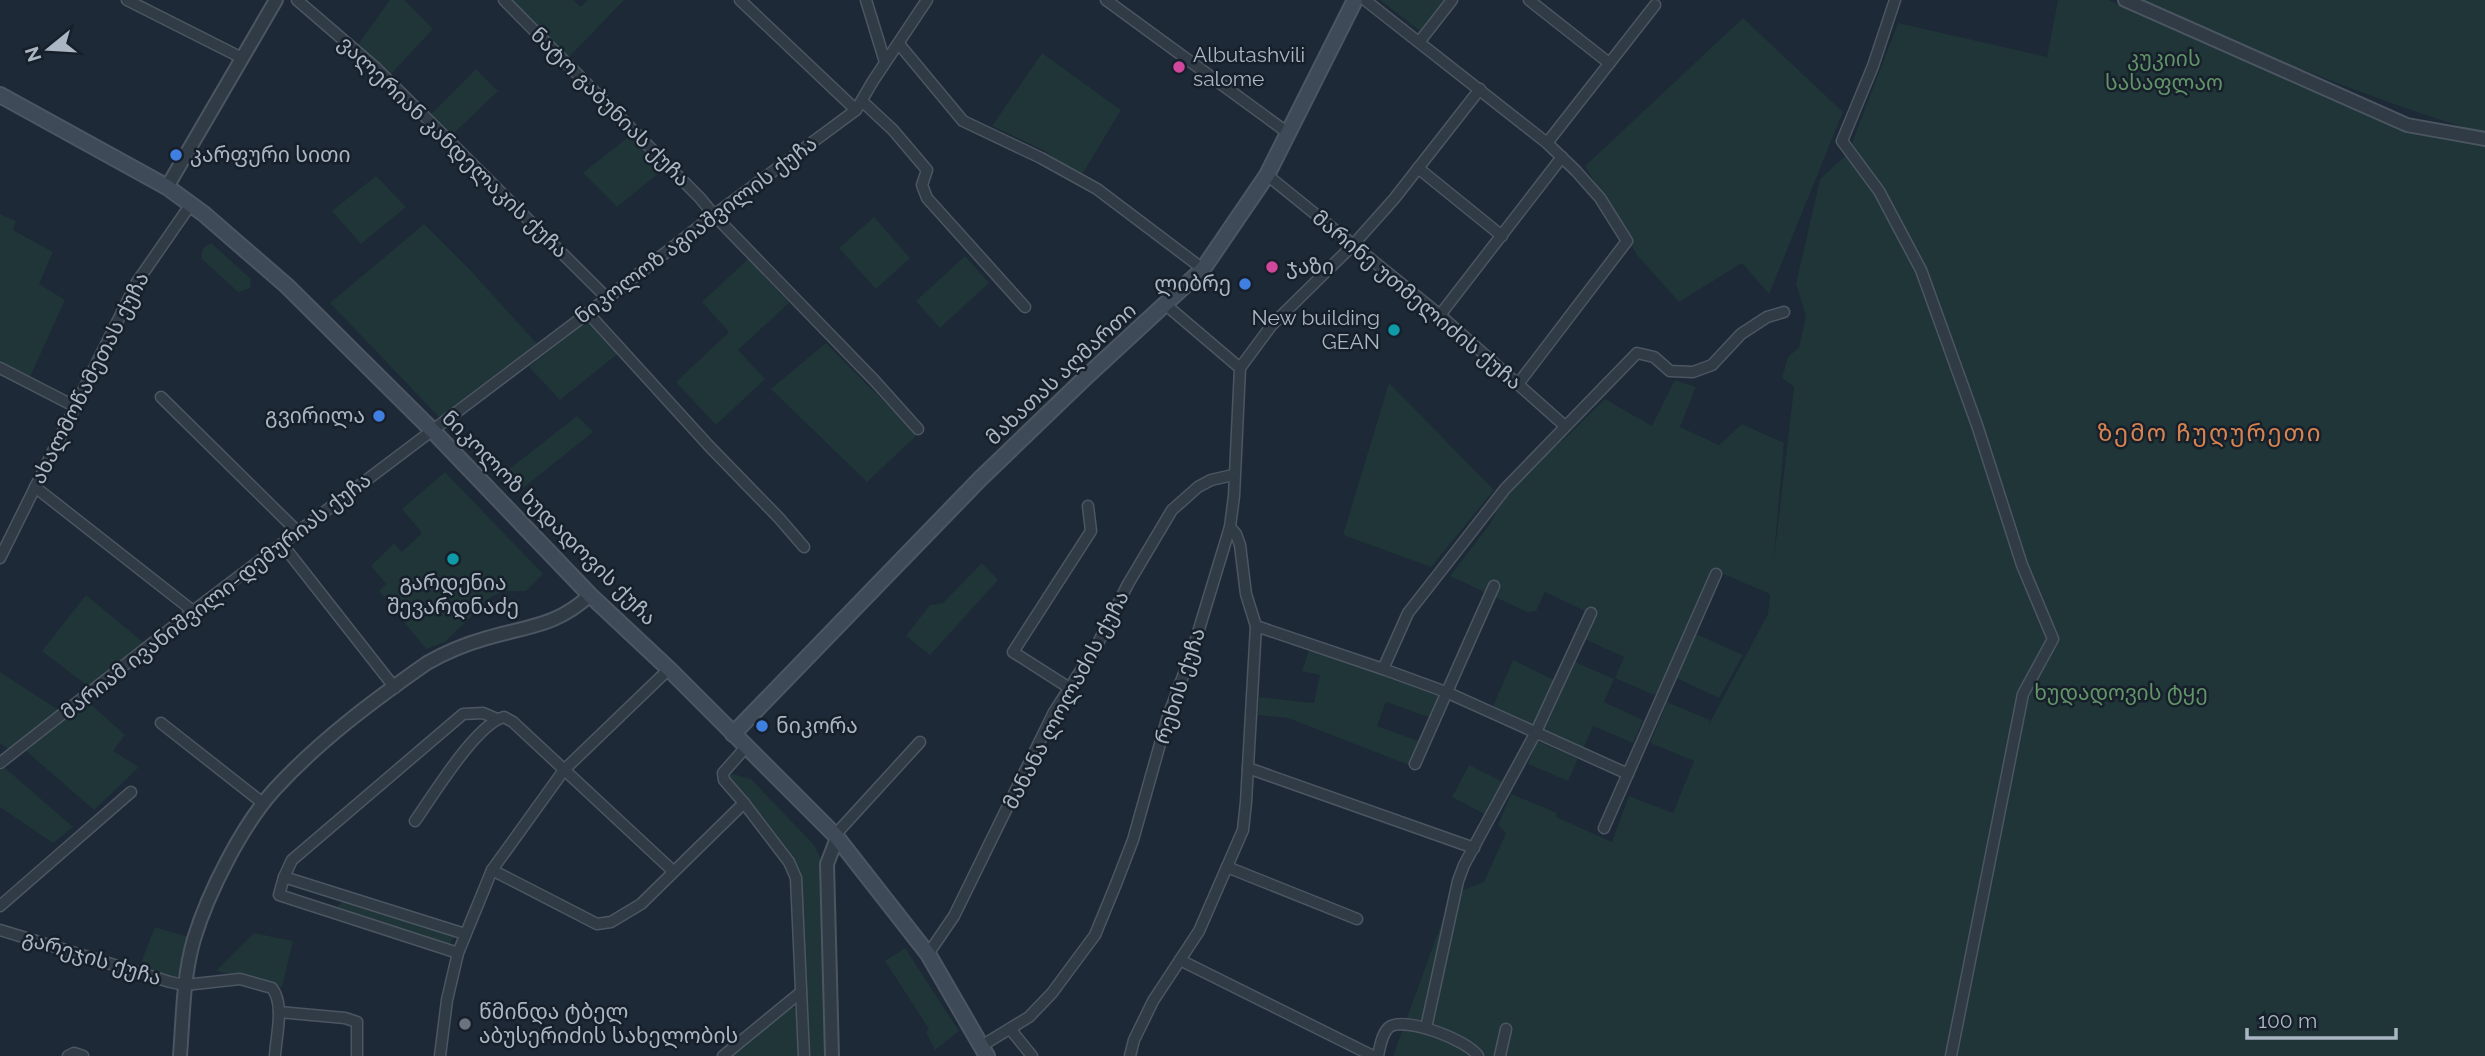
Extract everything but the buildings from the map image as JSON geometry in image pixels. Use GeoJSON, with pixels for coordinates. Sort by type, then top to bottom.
{"type":"FeatureCollection","features":[{"type":"Feature","properties":{"kind":"main road","name":"მახათას აღმართი"},"geometry":{"type":"LineString","coordinates":[[733,734],[980,479],[1120,344],[1203,269],[1267,176],[1355,0]]}},
{"type":"Feature","properties":{"kind":"main road","name":"ნიკოლოზ ხუდადოვის ქუჩა"},"geometry":{"type":"LineString","coordinates":[[0,94],[167,187],[262,262],[432,430],[590,595],[669,669],[836,836],[928,954],[985,1051]]}},
{"type":"Feature","properties":{"kind":"street"},"geometry":{"type":"LineString","coordinates":[[127,0],[242,58]]}},
{"type":"Feature","properties":{"kind":"street"},"geometry":{"type":"LineString","coordinates":[[167,187],[276,0]]}},
{"type":"Feature","properties":{"kind":"street","name":"ვალერიან კანდელაკის ქუჩა"},"geometry":{"type":"LineString","coordinates":[[297,0],[376,68],[606,297]]}},
{"type":"Feature","properties":{"kind":"street","name":"ნატო გაბუნიას ქუჩა"},"geometry":{"type":"LineString","coordinates":[[504,0],[700,198],[713,215],[874,380],[918,429]]}},
{"type":"Feature","properties":{"kind":"street"},"geometry":{"type":"LineString","coordinates":[[740,0],[860,106],[893,130],[927,170],[922,185],[927,198],[1025,307]]}},
{"type":"Feature","properties":{"kind":"street"},"geometry":{"type":"LineString","coordinates":[[866,0],[885,62]]}},
{"type":"Feature","properties":{"kind":"street","name":"ნიკოლოზ აგიაშვილის ქუჩა"},"geometry":{"type":"LineString","coordinates":[[432,430],[860,106],[885,62],[927,0]]}},
{"type":"Feature","properties":{"kind":"street"},"geometry":{"type":"LineString","coordinates":[[1106,0],[1288,132]]}},
{"type":"Feature","properties":{"kind":"street"},"geometry":{"type":"LineString","coordinates":[[1365,0],[1547,142],[1600,198],[1626,242],[1518,384]]}},
{"type":"Feature","properties":{"kind":"street"},"geometry":{"type":"LineString","coordinates":[[1420,41],[1452,0]]}},
{"type":"Feature","properties":{"kind":"street"},"geometry":{"type":"LineString","coordinates":[[1528,0],[1609,63]]}},
{"type":"Feature","properties":{"kind":"street"},"geometry":{"type":"LineString","coordinates":[[1895,0],[1873,66],[1842,141],[1879,191],[1921,270],[1977,425],[2022,565],[2053,639],[2023,694],[1951,1056]]}},
{"type":"Feature","properties":{"kind":"street"},"geometry":{"type":"LineString","coordinates":[[2125,0],[2407,125],[2485,139]]}},
{"type":"Feature","properties":{"kind":"street"},"geometry":{"type":"LineString","coordinates":[[1547,142],[1655,5]]}},
{"type":"Feature","properties":{"kind":"street"},"geometry":{"type":"LineString","coordinates":[[899,44],[963,121],[1041,158],[1097,189],[1203,269]]}},
{"type":"Feature","properties":{"kind":"street"},"geometry":{"type":"LineString","coordinates":[[1166,305],[1240,368],[1271,326],[1353,245],[1480,89]]}},
{"type":"Feature","properties":{"kind":"street"},"geometry":{"type":"LineString","coordinates":[[1440,315],[1562,157]]}},
{"type":"Feature","properties":{"kind":"street"},"geometry":{"type":"LineString","coordinates":[[1418,168],[1502,236]]}},
{"type":"Feature","properties":{"kind":"street","name":"მარინე უთმელიძის ქუჩა"},"geometry":{"type":"LineString","coordinates":[[1267,176],[1440,315],[1565,426]]}},
{"type":"Feature","properties":{"kind":"street","name":"ახალმოწამეთას ქუჩა"},"geometry":{"type":"LineString","coordinates":[[0,558],[137,282],[191,204]]}},
{"type":"Feature","properties":{"kind":"street"},"geometry":{"type":"LineString","coordinates":[[1383,669],[1408,613],[1505,489],[1637,353],[1654,357],[1670,371],[1693,372],[1712,365],[1741,334],[1767,317],[1784,312]]}},
{"type":"Feature","properties":{"kind":"street"},"geometry":{"type":"LineString","coordinates":[[588,313],[804,547]]}},
{"type":"Feature","properties":{"kind":"street","name":"რეხის ქუჩა"},"geometry":{"type":"LineString","coordinates":[[985,1051],[1029,1017],[1052,993],[1095,935],[1133,840],[1167,719],[1193,649],[1230,527],[1240,368]]}},
{"type":"Feature","properties":{"kind":"street"},"geometry":{"type":"LineString","coordinates":[[0,369],[74,406]]}},
{"type":"Feature","properties":{"kind":"street"},"geometry":{"type":"LineString","coordinates":[[162,397],[298,532]]}},
{"type":"Feature","properties":{"kind":"street","name":"მარიამ ივანიშვილი-დემურიას ქუჩა"},"geometry":{"type":"LineString","coordinates":[[0,763],[193,611],[432,430]]}},
{"type":"Feature","properties":{"kind":"street","name":"მანანა ლოლაძის ქუჩა"},"geometry":{"type":"LineString","coordinates":[[928,954],[954,916],[1054,712],[1096,647],[1128,584],[1172,510],[1198,487],[1211,480],[1233,475]]}},
{"type":"Feature","properties":{"kind":"street"},"geometry":{"type":"LineString","coordinates":[[35,487],[193,611]]}},
{"type":"Feature","properties":{"kind":"street"},"geometry":{"type":"LineString","coordinates":[[1070,689],[1013,652],[1091,531],[1088,506]]}},
{"type":"Feature","properties":{"kind":"street"},"geometry":{"type":"LineString","coordinates":[[1130,1056],[1134,1040],[1153,1001],[1199,931],[1243,830],[1256,626],[1246,594],[1240,545],[1230,527]]}},
{"type":"Feature","properties":{"kind":"street"},"geometry":{"type":"LineString","coordinates":[[282,544],[395,688]]}},
{"type":"Feature","properties":{"kind":"street"},"geometry":{"type":"LineString","coordinates":[[1604,828],[1716,574]]}},
{"type":"Feature","properties":{"kind":"street"},"geometry":{"type":"LineString","coordinates":[[1415,764],[1494,586]]}},
{"type":"Feature","properties":{"kind":"street"},"geometry":{"type":"LineString","coordinates":[[180,1056],[184,985],[194,940],[211,892],[238,841],[273,791],[326,741],[427,663],[446,653],[489,638],[555,620],[590,595]]}},
{"type":"Feature","properties":{"kind":"street"},"geometry":{"type":"LineString","coordinates":[[1426,1028],[1458,881],[1536,732],[1591,613]]}},
{"type":"Feature","properties":{"kind":"street"},"geometry":{"type":"LineString","coordinates":[[1256,626],[1446,692],[1628,774]]}},
{"type":"Feature","properties":{"kind":"street"},"geometry":{"type":"LineString","coordinates":[[440,1056],[447,1000],[458,954],[492,870],[564,770],[669,669]]}},
{"type":"Feature","properties":{"kind":"street"},"geometry":{"type":"LineString","coordinates":[[458,954],[279,895],[292,860],[456,720],[471,712],[483,713],[497,719]]}},
{"type":"Feature","properties":{"kind":"street"},"geometry":{"type":"LineString","coordinates":[[415,821],[453,766],[484,729],[504,717],[513,722],[673,871]]}},
{"type":"Feature","properties":{"kind":"street"},"geometry":{"type":"LineString","coordinates":[[161,723],[264,804]]}},
{"type":"Feature","properties":{"kind":"street"},"geometry":{"type":"LineString","coordinates":[[832,1056],[827,864],[836,836],[920,742]]}},
{"type":"Feature","properties":{"kind":"street"},"geometry":{"type":"LineString","coordinates":[[746,747],[723,773],[724,780],[789,862],[796,878],[804,1056]]}},
{"type":"Feature","properties":{"kind":"street"},"geometry":{"type":"LineString","coordinates":[[1248,768],[1474,848]]}},
{"type":"Feature","properties":{"kind":"street"},"geometry":{"type":"LineString","coordinates":[[0,906],[131,792]]}},
{"type":"Feature","properties":{"kind":"street"},"geometry":{"type":"LineString","coordinates":[[492,870],[592,921],[603,924],[641,904],[744,803]]}},
{"type":"Feature","properties":{"kind":"street"},"geometry":{"type":"LineString","coordinates":[[1227,867],[1357,919]]}},
{"type":"Feature","properties":{"kind":"street"},"geometry":{"type":"LineString","coordinates":[[284,877],[465,934]]}},
{"type":"Feature","properties":{"kind":"street","name":"გარეჯის ქუჩა"},"geometry":{"type":"LineString","coordinates":[[0,930],[184,985]]}},
{"type":"Feature","properties":{"kind":"street"},"geometry":{"type":"LineString","coordinates":[[1181,960],[1375,1056],[1385,1032],[1392,1026],[1402,1025],[1426,1028],[1455,1039],[1474,1050],[1478,1056]]}},
{"type":"Feature","properties":{"kind":"street"},"geometry":{"type":"LineString","coordinates":[[184,985],[240,979],[272,988],[279,1000],[275,1056]]}},
{"type":"Feature","properties":{"kind":"street"},"geometry":{"type":"LineString","coordinates":[[723,1056],[801,992]]}},
{"type":"Feature","properties":{"kind":"street"},"geometry":{"type":"LineString","coordinates":[[279,1012],[345,1018],[357,1022],[357,1056]]}},
{"type":"Feature","properties":{"kind":"street"},"geometry":{"type":"LineString","coordinates":[[1500,1056],[1506,1029]]}},
{"type":"Feature","properties":{"kind":"street"},"geometry":{"type":"LineString","coordinates":[[1011,1030],[1032,1056]]}},
{"type":"Feature","properties":{"kind":"street"},"geometry":{"type":"LineString","coordinates":[[68,1056],[74,1053],[83,1056]]}},
{"type":"Feature","properties":{"kind":"green space"},"geometry":{"type":"Polygon","coordinates":[[[390,0],[404,0],[433,29],[390,75],[357,46],[390,0]]]}},
{"type":"Feature","properties":{"kind":"green space"},"geometry":{"type":"Polygon","coordinates":[[[513,0],[573,0],[581,7],[588,0],[624,0],[569,57],[513,0]]]}},
{"type":"Feature","properties":{"kind":"green space"},"geometry":{"type":"Polygon","coordinates":[[[1380,0],[1445,0],[1420,31],[1380,0]]]}},
{"type":"Feature","properties":{"kind":"green space","name":"ხუდადოვის ტყე"},"geometry":{"type":"Polygon","coordinates":[[[2058,0],[2108,0],[2410,130],[2485,145],[2485,1056],[1393,1056],[1452,894],[1484,882],[1506,833],[1498,825],[1511,794],[1557,813],[1556,817],[1612,842],[1629,796],[1673,813],[1694,761],[1650,743],[1667,702],[1710,720],[1708,726],[1768,614],[1770,594],[1723,574],[1696,634],[1743,655],[1719,698],[1676,678],[1654,695],[1615,678],[1624,657],[1585,639],[1585,611],[1545,592],[1536,611],[1527,612],[1450,576],[1490,524],[1507,489],[1539,455],[1563,440],[1605,399],[1652,426],[1675,380],[1696,387],[1680,427],[1719,445],[1742,424],[1784,443],[1773,567],[1794,387],[1782,378],[1788,357],[1799,347],[1806,316],[1796,284],[1820,179],[1848,153],[1898,23],[2047,57],[2058,0]]]}},
{"type":"Feature","properties":{"kind":"green space","name":"კუკიის სასაფლაო"},"geometry":{"type":"Polygon","coordinates":[[[2135,0],[2485,0],[2485,134],[2352,89],[2135,0]]]}},
{"type":"Feature","properties":{"kind":"green space"},"geometry":{"type":"Polygon","coordinates":[[[1743,18],[1843,112],[1769,294],[1742,263],[1679,302],[1637,255],[1585,166],[1743,18]]]}},
{"type":"Feature","properties":{"kind":"green space"},"geometry":{"type":"Polygon","coordinates":[[[1042,53],[1121,110],[1080,178],[1045,151],[992,126],[1042,53]]]}},
{"type":"Feature","properties":{"kind":"green space"},"geometry":{"type":"Polygon","coordinates":[[[476,69],[498,91],[450,137],[429,116],[476,69]]]}},
{"type":"Feature","properties":{"kind":"green space"},"geometry":{"type":"Polygon","coordinates":[[[632,134],[665,168],[617,207],[583,173],[632,134]]]}},
{"type":"Feature","properties":{"kind":"green space"},"geometry":{"type":"Polygon","coordinates":[[[376,176],[406,207],[361,244],[332,211],[376,176]]]}},
{"type":"Feature","properties":{"kind":"green space"},"geometry":{"type":"Polygon","coordinates":[[[0,214],[16,221],[13,230],[53,252],[39,284],[65,300],[30,377],[0,364],[0,214]]]}},
{"type":"Feature","properties":{"kind":"green space"},"geometry":{"type":"Polygon","coordinates":[[[874,217],[910,258],[876,289],[839,248],[874,217]]]}},
{"type":"Feature","properties":{"kind":"green space"},"geometry":{"type":"Polygon","coordinates":[[[424,224],[538,345],[440,418],[330,303],[424,224]]]}},
{"type":"Feature","properties":{"kind":"green space"},"geometry":{"type":"Polygon","coordinates":[[[211,243],[251,279],[250,288],[238,292],[201,258],[203,248],[211,243]]]}},
{"type":"Feature","properties":{"kind":"green space"},"geometry":{"type":"Polygon","coordinates":[[[965,256],[989,283],[940,328],[916,301],[965,256]]]}},
{"type":"Feature","properties":{"kind":"green space"},"geometry":{"type":"Polygon","coordinates":[[[748,259],[789,303],[738,350],[765,379],[716,425],[676,382],[729,332],[702,302],[748,259]]]}},
{"type":"Feature","properties":{"kind":"green space"},"geometry":{"type":"Polygon","coordinates":[[[589,320],[620,352],[560,400],[529,367],[589,320]]]}},
{"type":"Feature","properties":{"kind":"green space"},"geometry":{"type":"Polygon","coordinates":[[[826,343],[917,435],[867,482],[771,389],[826,343]]]}},
{"type":"Feature","properties":{"kind":"green space"},"geometry":{"type":"Polygon","coordinates":[[[1389,383],[1494,490],[1431,567],[1343,535],[1389,383]]]}},
{"type":"Feature","properties":{"kind":"green space"},"geometry":{"type":"Polygon","coordinates":[[[577,416],[593,432],[518,492],[503,474],[577,416]]]}},
{"type":"Feature","properties":{"kind":"green space","name":"გარდენია შევარდნაძე"},"geometry":{"type":"Polygon","coordinates":[[[445,472],[543,574],[526,591],[504,591],[491,597],[445,642],[426,649],[379,591],[386,584],[371,566],[394,543],[402,552],[422,533],[402,509],[445,472]]]}},
{"type":"Feature","properties":{"kind":"green space"},"geometry":{"type":"Polygon","coordinates":[[[982,563],[998,580],[930,655],[906,636],[930,605],[943,603],[982,563]]]}},
{"type":"Feature","properties":{"kind":"green space"},"geometry":{"type":"Polygon","coordinates":[[[86,595],[144,643],[89,687],[42,651],[86,595]]]}},
{"type":"Feature","properties":{"kind":"green space"},"geometry":{"type":"Polygon","coordinates":[[[1310,647],[1445,699],[1437,720],[1386,702],[1377,726],[1418,741],[1409,765],[1288,718],[1258,715],[1259,697],[1314,703],[1320,675],[1302,671],[1310,647]]]}},
{"type":"Feature","properties":{"kind":"green space"},"geometry":{"type":"Polygon","coordinates":[[[1513,660],[1554,680],[1534,728],[1493,706],[1513,660]]]}},
{"type":"Feature","properties":{"kind":"green space"},"geometry":{"type":"Polygon","coordinates":[[[1575,662],[1614,679],[1604,702],[1643,720],[1633,743],[1593,726],[1583,749],[1544,732],[1575,662]]]}},
{"type":"Feature","properties":{"kind":"green space"},"geometry":{"type":"Polygon","coordinates":[[[0,672],[60,711],[9,749],[0,744],[0,672]]]}},
{"type":"Feature","properties":{"kind":"green space"},"geometry":{"type":"Polygon","coordinates":[[[86,700],[125,735],[113,751],[139,767],[94,810],[25,750],[86,700]]]}},
{"type":"Feature","properties":{"kind":"green space"},"geometry":{"type":"Polygon","coordinates":[[[1537,741],[1578,759],[1568,781],[1528,764],[1537,741]]]}},
{"type":"Feature","properties":{"kind":"green space"},"geometry":{"type":"Polygon","coordinates":[[[1469,765],[1505,783],[1488,816],[1452,797],[1469,765]]]}},
{"type":"Feature","properties":{"kind":"green space"},"geometry":{"type":"Polygon","coordinates":[[[4,767],[73,827],[53,843],[0,807],[0,770],[4,767]]]}},
{"type":"Feature","properties":{"kind":"green space"},"geometry":{"type":"Polygon","coordinates":[[[733,774],[751,779],[814,845],[820,857],[825,917],[827,1056],[807,1056],[800,878],[785,846],[728,776],[733,774]]]}},
{"type":"Feature","properties":{"kind":"green space"},"geometry":{"type":"Polygon","coordinates":[[[344,900],[451,934],[454,938],[448,945],[443,945],[338,910],[337,907],[344,900]]]}},
{"type":"Feature","properties":{"kind":"green space"},"geometry":{"type":"Polygon","coordinates":[[[155,927],[188,937],[180,974],[174,978],[139,968],[155,927]]]}},
{"type":"Feature","properties":{"kind":"green space"},"geometry":{"type":"Polygon","coordinates":[[[254,933],[293,941],[282,987],[216,971],[254,933]]]}},
{"type":"Feature","properties":{"kind":"green space"},"geometry":{"type":"Polygon","coordinates":[[[905,948],[959,1031],[935,1050],[926,1032],[929,1029],[885,961],[905,948]]]}},
{"type":"Feature","properties":{"kind":"green space"},"geometry":{"type":"Polygon","coordinates":[[[792,1007],[797,1009],[800,1056],[729,1056],[792,1007]]]}},
{"type":"Feature","properties":{"kind":"place","name":"Albutashvili salome"},"geometry":{"type":"Point","coordinates":[1179,67]}},
{"type":"Feature","properties":{"kind":"place","name":"კარფური სითი"},"geometry":{"type":"Point","coordinates":[176,155]}},
{"type":"Feature","properties":{"kind":"place","name":"ჯაზი"},"geometry":{"type":"Point","coordinates":[1272,267]}},
{"type":"Feature","properties":{"kind":"place","name":"ლიბრე"},"geometry":{"type":"Point","coordinates":[1245,284]}},
{"type":"Feature","properties":{"kind":"place","name":"New building GEAN"},"geometry":{"type":"Point","coordinates":[1394,330]}},
{"type":"Feature","properties":{"kind":"place","name":"გვირილა"},"geometry":{"type":"Point","coordinates":[379,416]}},
{"type":"Feature","properties":{"kind":"place","name":"გარდენია შევარდნაძე"},"geometry":{"type":"Point","coordinates":[453,559]}},
{"type":"Feature","properties":{"kind":"place","name":"ნიკორა"},"geometry":{"type":"Point","coordinates":[762,726]}},
{"type":"Feature","properties":{"kind":"place","name":"წმინდა ტბელ აბუსერიძის სახელობის"},"geometry":{"type":"Point","coordinates":[465,1024]}},
{"type":"Feature","properties":{"kind":"district","name":"ზემო ჩუღურეთი"},"geometry":{"type":"Point","coordinates":[2210,433]}}]}
